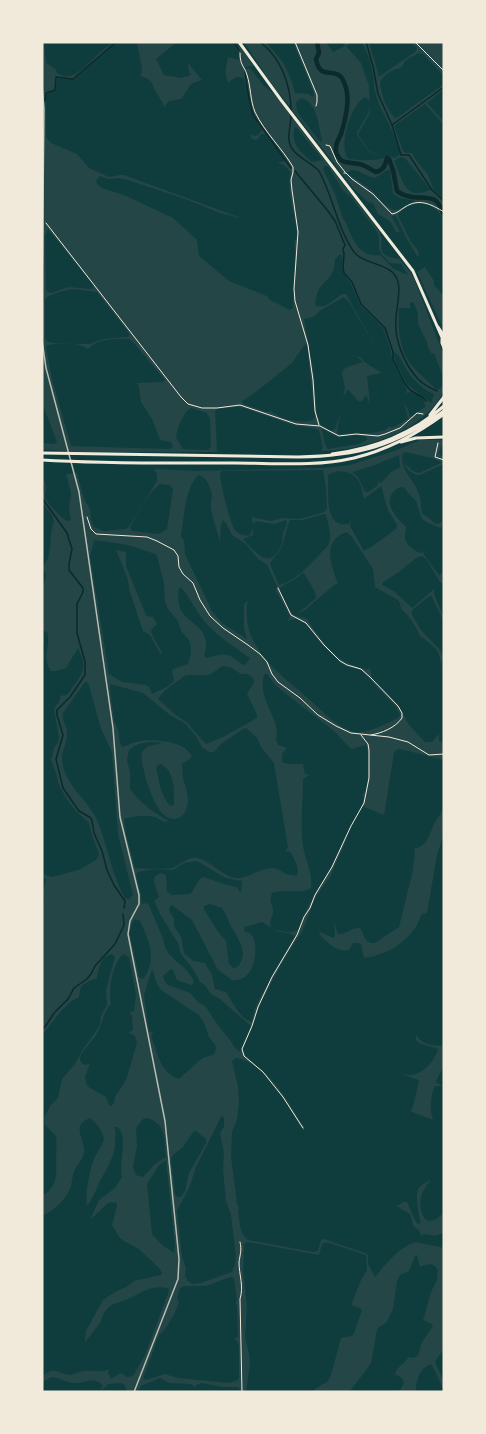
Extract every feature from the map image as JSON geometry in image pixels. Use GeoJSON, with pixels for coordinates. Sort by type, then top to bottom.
{"type":"FeatureCollection","features":[{"type":"Feature","properties":{"kind":"highway"},"geometry":{"type":"LineString","coordinates":[[240,43],[287,108],[413,271],[444,339],[442,343],[444,348]]}},
{"type":"Feature","properties":{"kind":"highway"},"geometry":{"type":"LineString","coordinates":[[422,423],[444,397]]}},
{"type":"Feature","properties":{"kind":"highway"},"geometry":{"type":"LineString","coordinates":[[298,457],[335,454],[367,448],[422,423],[444,406]]}},
{"type":"Feature","properties":{"kind":"highway"},"geometry":{"type":"LineString","coordinates":[[42,460],[322,463],[354,458],[380,450],[444,412]]}},
{"type":"Feature","properties":{"kind":"highway"},"geometry":{"type":"LineString","coordinates":[[42,453],[298,457],[344,455],[416,438],[444,437]]}},
{"type":"Feature","properties":{"kind":"street"},"geometry":{"type":"LineString","coordinates":[[42,85],[44,109],[42,294]]}},
{"type":"Feature","properties":{"kind":"street"},"geometry":{"type":"LineString","coordinates":[[42,340],[46,368],[79,492],[113,728],[120,817],[139,895],[139,904],[132,915],[128,933],[165,1121],[179,1267],[176,1285],[134,1392]]}},
{"type":"Feature","properties":{"kind":"path"},"geometry":{"type":"LineString","coordinates":[[295,42],[317,95],[316,106]]}},
{"type":"Feature","properties":{"kind":"path"},"geometry":{"type":"LineString","coordinates":[[415,42],[444,71]]}},
{"type":"Feature","properties":{"kind":"path"},"geometry":{"type":"LineString","coordinates":[[240,43],[241,64],[247,74],[255,111],[268,135],[293,167],[291,180],[298,232],[295,301],[308,345],[315,411],[320,426]]}},
{"type":"Feature","properties":{"kind":"path"},"geometry":{"type":"LineString","coordinates":[[326,145],[330,146],[337,162],[346,173],[373,194],[392,213],[397,213],[408,205],[421,202],[428,203],[444,212]]}},
{"type":"Feature","properties":{"kind":"path"},"geometry":{"type":"LineString","coordinates":[[339,175],[346,173]]}},
{"type":"Feature","properties":{"kind":"path"},"geometry":{"type":"LineString","coordinates":[[43,219],[188,404],[202,408],[240,405],[288,422],[320,426],[339,436],[356,434],[378,436],[400,428],[417,413],[423,414]]}},
{"type":"Feature","properties":{"kind":"path"},"geometry":{"type":"LineString","coordinates":[[438,441],[435,457],[444,460]]}},
{"type":"Feature","properties":{"kind":"path"},"geometry":{"type":"LineString","coordinates":[[86,516],[91,529],[96,534],[147,537],[174,550],[178,556],[181,572],[193,582],[203,606],[212,619],[260,654],[278,682],[318,715],[343,730],[360,735],[389,737],[408,742],[429,754],[444,754]]}},
{"type":"Feature","properties":{"kind":"path"},"geometry":{"type":"LineString","coordinates":[[278,588],[291,615],[306,623],[340,661],[363,670],[393,700],[400,711],[402,718],[398,723],[383,732],[370,736]]}},
{"type":"Feature","properties":{"kind":"path"},"geometry":{"type":"LineString","coordinates":[[303,1128],[263,1072],[242,1053],[243,1046],[272,977],[297,935],[304,916],[364,803],[369,778],[369,750],[368,744],[360,735]]}},
{"type":"Feature","properties":{"kind":"path"},"geometry":{"type":"LineString","coordinates":[[240,1242],[242,1250],[240,1259],[242,1392]]}},
{"type":"Feature","properties":{"kind":"shaded area"},"geometry":{"type":"Polygon","coordinates":[[[42,42],[44,42],[46,63],[61,75],[68,76],[75,74],[103,50],[117,42],[74,79],[57,79],[56,90],[46,96],[46,137],[51,143],[77,154],[89,168],[109,177],[124,175],[244,219],[220,213],[128,180],[108,179],[100,176],[96,180],[102,188],[124,195],[173,218],[197,240],[199,256],[229,281],[267,296],[270,300],[290,310],[293,308],[294,241],[297,238],[289,187],[291,173],[284,165],[277,162],[285,160],[265,134],[261,134],[257,140],[252,139],[250,134],[258,135],[262,130],[252,114],[244,78],[236,77],[228,83],[227,60],[228,57],[238,60],[239,53],[233,42],[237,42],[253,65],[245,69],[250,68],[263,85],[275,95],[379,231],[383,253],[400,259],[413,276],[444,356],[444,379],[434,353],[431,353],[418,324],[418,314],[412,302],[410,308],[399,308],[400,339],[408,361],[416,370],[437,390],[444,384],[441,397],[421,419],[408,428],[361,446],[329,451],[321,451],[323,448],[317,429],[293,425],[236,407],[215,411],[217,452],[71,452],[42,449],[42,443],[57,442],[42,403],[42,42]],[[296,127],[294,138],[297,147],[312,162],[323,160],[296,127]],[[324,166],[323,169],[335,194],[343,219],[361,250],[372,255],[380,255],[394,269],[408,275],[401,264],[390,263],[381,254],[378,233],[351,197],[342,189],[328,166],[324,166]],[[48,229],[45,236],[46,291],[51,293],[68,287],[93,289],[93,285],[48,229]],[[342,255],[335,259],[333,269],[319,289],[316,306],[326,305],[342,294],[346,294],[380,355],[344,297],[313,317],[304,319],[314,375],[317,415],[321,425],[330,431],[335,429],[341,412],[338,434],[373,433],[390,426],[392,428],[408,419],[405,406],[401,401],[407,407],[410,417],[425,407],[425,403],[416,393],[406,393],[407,389],[393,363],[383,328],[360,305],[351,284],[343,273],[342,255]],[[75,289],[63,291],[45,299],[45,338],[53,343],[66,343],[46,346],[52,379],[71,446],[169,449],[173,447],[171,442],[160,440],[152,419],[141,402],[137,383],[165,380],[129,339],[102,341],[88,349],[68,343],[89,344],[104,339],[129,337],[129,333],[97,292],[75,289]],[[305,344],[292,363],[242,401],[243,404],[267,412],[271,411],[291,420],[303,422],[313,420],[315,417],[307,346],[305,344]],[[394,352],[395,362],[407,384],[431,403],[434,394],[413,379],[394,352]],[[191,408],[183,417],[176,438],[183,449],[208,450],[211,447],[210,419],[207,413],[191,408]],[[322,429],[328,449],[359,444],[367,440],[367,437],[336,436],[322,429]]]}},
{"type":"Feature","properties":{"kind":"shaded area"},"geometry":{"type":"Polygon","coordinates":[[[137,42],[177,42],[156,59],[164,75],[181,78],[191,75],[188,63],[202,80],[191,84],[181,99],[169,101],[164,107],[152,83],[141,76],[142,69],[137,42]]]}},
{"type":"Feature","properties":{"kind":"shaded area"},"geometry":{"type":"Polygon","coordinates":[[[244,42],[265,42],[285,66],[295,93],[308,94],[313,97],[313,91],[293,42],[326,42],[333,52],[345,46],[343,42],[352,42],[346,46],[361,63],[369,86],[370,101],[365,97],[351,116],[345,136],[345,153],[348,159],[374,160],[388,156],[395,158],[400,154],[377,98],[370,60],[362,42],[369,42],[380,76],[415,52],[417,48],[411,42],[444,42],[444,76],[423,54],[419,53],[406,60],[401,68],[389,72],[380,82],[385,101],[395,118],[444,84],[444,89],[427,103],[444,122],[444,125],[425,104],[394,126],[403,151],[412,153],[428,175],[434,190],[444,200],[444,220],[434,208],[423,203],[412,205],[399,213],[398,216],[419,255],[417,256],[396,216],[391,216],[400,232],[396,232],[391,222],[378,214],[373,203],[368,202],[354,189],[271,83],[244,42]],[[302,98],[296,103],[297,112],[321,143],[314,110],[302,98]],[[400,157],[394,161],[402,180],[411,192],[422,193],[431,190],[405,158],[400,157]],[[355,170],[347,173],[374,192],[390,209],[401,208],[416,201],[393,194],[390,170],[375,178],[355,170]]]}},
{"type":"Feature","properties":{"kind":"shaded area"},"geometry":{"type":"Polygon","coordinates":[[[370,104],[370,113],[358,134],[368,150],[380,156],[368,151],[357,135],[369,112],[370,104]]]}},
{"type":"Feature","properties":{"kind":"shaded area"},"geometry":{"type":"Polygon","coordinates":[[[425,267],[434,285],[444,296],[444,330],[417,272],[425,267]]]}},
{"type":"Feature","properties":{"kind":"shaded area"},"geometry":{"type":"Polygon","coordinates":[[[350,355],[360,357],[382,373],[367,376],[370,404],[366,395],[362,401],[358,401],[348,389],[343,397],[345,388],[343,370],[363,362],[350,355]]]}},
{"type":"Feature","properties":{"kind":"shaded area"},"geometry":{"type":"Polygon","coordinates":[[[420,440],[444,440],[444,446],[441,447],[439,453],[444,456],[444,464],[420,475],[411,472],[404,463],[419,473],[441,462],[405,452],[402,455],[402,461],[406,471],[419,494],[422,513],[436,524],[441,523],[444,517],[441,528],[422,519],[416,501],[404,487],[392,494],[390,503],[393,512],[406,527],[407,542],[416,551],[421,553],[423,551],[439,575],[444,572],[442,577],[444,584],[440,582],[427,560],[422,556],[416,558],[382,585],[395,592],[412,608],[434,589],[444,622],[431,595],[412,610],[412,615],[421,630],[441,651],[443,657],[440,666],[438,653],[431,644],[420,637],[412,622],[401,609],[398,600],[375,587],[373,569],[347,532],[339,536],[331,547],[331,561],[338,584],[296,615],[316,598],[304,573],[280,588],[280,591],[291,612],[296,616],[307,619],[323,642],[338,657],[362,669],[370,668],[372,678],[398,705],[409,725],[425,742],[432,742],[439,734],[439,741],[444,743],[444,760],[396,750],[384,815],[362,806],[364,798],[362,795],[366,792],[369,768],[366,745],[351,749],[334,731],[276,686],[267,674],[264,674],[263,692],[275,722],[276,740],[278,745],[287,748],[282,754],[282,762],[303,764],[305,774],[309,775],[303,779],[302,829],[311,888],[302,891],[272,893],[271,927],[284,932],[298,930],[309,905],[347,839],[330,877],[315,898],[302,932],[262,1000],[243,1049],[248,1058],[268,1076],[279,1089],[304,1125],[304,1131],[267,1077],[247,1061],[236,1058],[232,1061],[239,1102],[237,1120],[232,1132],[231,1156],[240,1227],[248,1240],[313,1252],[318,1251],[321,1240],[324,1239],[368,1255],[368,1264],[375,1277],[393,1256],[410,1244],[416,1242],[444,1248],[444,1348],[435,1362],[444,1378],[444,1390],[431,1364],[419,1375],[416,1392],[399,1392],[404,1383],[402,1378],[395,1374],[408,1357],[418,1356],[422,1342],[433,1326],[423,1320],[437,1280],[438,1270],[430,1264],[420,1267],[417,1255],[409,1271],[400,1275],[397,1281],[393,1309],[386,1323],[377,1330],[371,1363],[367,1369],[349,1392],[310,1392],[328,1381],[341,1338],[352,1336],[354,1333],[362,1310],[351,1305],[367,1270],[366,1255],[326,1242],[322,1244],[319,1255],[245,1243],[243,1271],[247,1307],[245,1337],[250,1364],[246,1392],[241,1392],[236,1387],[202,1383],[196,1385],[195,1388],[191,1384],[169,1383],[160,1378],[141,1386],[137,1392],[127,1392],[122,1383],[108,1384],[100,1392],[103,1385],[95,1381],[72,1383],[52,1377],[42,1382],[42,1376],[51,1371],[70,1375],[83,1371],[109,1369],[111,1379],[121,1373],[127,1377],[133,1376],[145,1355],[169,1291],[168,1288],[161,1287],[150,1289],[112,1305],[105,1311],[100,1323],[85,1342],[86,1331],[103,1300],[134,1281],[162,1273],[139,1249],[120,1238],[112,1225],[116,1202],[108,1203],[90,1220],[99,1200],[115,1188],[122,1177],[123,1138],[118,1127],[115,1127],[115,1143],[111,1161],[87,1206],[90,1172],[104,1139],[99,1127],[90,1118],[81,1124],[84,1154],[75,1169],[69,1191],[60,1204],[42,1216],[42,1196],[53,1186],[56,1172],[56,1136],[45,1125],[44,1118],[50,1106],[58,1098],[62,1079],[75,1064],[99,1027],[101,1016],[107,1005],[106,990],[115,957],[112,954],[103,960],[97,978],[81,986],[79,997],[63,1009],[42,1035],[42,905],[46,880],[42,873],[53,877],[81,869],[96,860],[99,854],[89,823],[66,798],[51,760],[59,738],[54,709],[60,700],[61,693],[62,696],[68,694],[79,678],[83,669],[83,660],[78,648],[66,668],[51,671],[46,660],[48,637],[47,632],[43,631],[42,590],[46,575],[42,568],[48,557],[54,521],[42,503],[42,478],[46,485],[46,499],[54,510],[67,521],[71,520],[69,509],[71,493],[66,474],[77,473],[84,499],[90,509],[93,526],[104,531],[128,528],[157,481],[157,474],[154,470],[157,469],[195,471],[323,468],[350,465],[420,440]],[[399,455],[352,472],[358,477],[365,492],[369,492],[378,485],[378,481],[381,483],[391,472],[400,467],[399,455]],[[323,470],[222,471],[220,473],[233,526],[239,533],[248,536],[253,524],[251,517],[271,521],[283,518],[300,519],[327,509],[323,470]],[[339,471],[328,475],[331,515],[341,524],[349,524],[351,518],[350,526],[364,551],[396,529],[397,525],[388,510],[381,486],[364,499],[358,479],[339,471]],[[199,475],[194,480],[186,503],[181,536],[184,541],[185,554],[212,611],[222,623],[247,639],[244,628],[244,606],[249,600],[246,608],[249,630],[261,653],[280,674],[343,727],[360,732],[377,728],[398,718],[400,715],[396,707],[361,670],[344,665],[323,646],[304,622],[295,619],[288,621],[290,616],[276,591],[277,586],[267,565],[258,559],[246,544],[232,535],[223,520],[220,542],[211,509],[212,494],[207,482],[201,476],[199,475]],[[160,484],[148,498],[130,527],[132,531],[159,534],[167,529],[173,489],[170,485],[160,484]],[[326,515],[290,520],[282,546],[270,564],[279,585],[296,577],[326,547],[330,540],[330,533],[326,515]],[[286,520],[274,524],[256,521],[253,524],[253,535],[243,539],[256,553],[271,558],[281,546],[286,520]],[[95,540],[90,556],[109,674],[122,682],[146,685],[152,694],[167,687],[174,680],[173,669],[188,664],[191,646],[165,602],[164,583],[157,556],[128,545],[95,540]],[[180,587],[178,600],[180,608],[204,635],[206,649],[204,656],[207,658],[226,655],[245,665],[250,658],[226,642],[210,627],[180,587]],[[222,666],[210,674],[186,675],[164,691],[158,699],[189,724],[206,744],[257,718],[247,694],[254,682],[253,678],[230,667],[222,666]],[[87,682],[63,713],[67,731],[62,757],[63,767],[71,783],[97,820],[116,879],[125,898],[129,899],[133,895],[118,834],[112,752],[101,729],[87,682]],[[111,684],[114,721],[122,747],[141,741],[168,742],[185,748],[192,756],[182,764],[188,798],[187,808],[182,816],[173,819],[167,817],[156,805],[142,761],[142,753],[146,748],[162,743],[145,743],[129,750],[127,760],[130,789],[138,799],[169,821],[164,822],[148,816],[124,819],[135,868],[172,868],[187,859],[198,858],[236,878],[271,868],[293,876],[297,875],[294,858],[289,851],[285,852],[288,847],[274,763],[257,738],[246,728],[221,744],[214,752],[209,752],[202,747],[186,724],[170,715],[143,693],[111,684]],[[160,764],[156,767],[159,783],[168,803],[171,806],[174,805],[174,786],[171,775],[160,764]],[[197,861],[184,863],[173,870],[155,869],[138,872],[136,875],[142,904],[148,903],[167,951],[190,974],[194,983],[191,985],[177,980],[171,969],[163,976],[165,982],[191,994],[205,1006],[240,1052],[251,1026],[211,994],[181,954],[178,943],[154,901],[159,897],[154,882],[155,876],[161,873],[166,875],[167,891],[171,895],[190,894],[199,880],[204,877],[237,887],[240,892],[242,881],[226,878],[197,861]],[[210,904],[204,906],[218,932],[226,941],[229,964],[233,968],[237,967],[243,957],[242,947],[225,912],[222,908],[210,904]],[[172,905],[169,910],[181,936],[184,953],[193,961],[205,963],[212,975],[215,989],[226,992],[240,1014],[252,1022],[255,1008],[262,994],[295,936],[279,932],[262,922],[244,927],[245,932],[251,934],[255,941],[253,963],[249,973],[239,980],[232,980],[218,970],[192,920],[172,905]],[[135,919],[130,935],[139,977],[143,979],[150,965],[149,943],[140,921],[135,919]],[[123,954],[116,964],[112,978],[111,1004],[98,1031],[80,1059],[83,1064],[90,1063],[85,1077],[87,1086],[106,1097],[111,1106],[126,1080],[137,1043],[135,1036],[128,1032],[133,1030],[132,1016],[129,1012],[134,1011],[136,995],[129,957],[123,954]],[[152,969],[144,996],[149,1031],[153,1032],[151,1037],[160,1062],[167,1072],[179,1079],[200,1060],[215,1053],[216,1046],[209,1037],[199,1015],[161,990],[152,969]],[[223,1116],[196,1167],[190,1186],[177,1211],[187,1280],[192,1284],[201,1283],[232,1272],[236,1256],[223,1170],[224,1153],[220,1133],[224,1127],[223,1116]],[[148,1118],[143,1119],[136,1128],[137,1146],[133,1167],[136,1175],[143,1177],[155,1164],[166,1157],[162,1129],[148,1118]],[[194,1131],[182,1148],[171,1158],[175,1194],[181,1197],[185,1191],[189,1173],[206,1139],[194,1131]],[[166,1160],[159,1165],[147,1184],[152,1234],[174,1253],[166,1160]],[[230,1277],[206,1286],[185,1286],[180,1288],[177,1298],[179,1302],[174,1315],[159,1335],[143,1379],[165,1374],[178,1378],[229,1383],[238,1380],[239,1346],[233,1338],[238,1336],[234,1278],[230,1277]]]}},
{"type":"Feature","properties":{"kind":"shaded area"},"geometry":{"type":"Polygon","coordinates":[[[116,550],[126,552],[126,566],[146,615],[153,617],[157,624],[151,630],[162,653],[150,635],[143,631],[128,580],[116,550]]]}},
{"type":"Feature","properties":{"kind":"shaded area"},"geometry":{"type":"Polygon","coordinates":[[[444,807],[444,833],[437,855],[427,913],[422,914],[414,930],[390,950],[364,958],[359,943],[353,943],[349,950],[340,950],[319,934],[320,932],[334,938],[334,922],[338,934],[360,928],[367,941],[375,943],[399,927],[413,870],[414,849],[422,846],[427,840],[444,807]]]}},
{"type":"Feature","properties":{"kind":"shaded area"},"geometry":{"type":"Polygon","coordinates":[[[416,1034],[420,1040],[428,1044],[444,1045],[444,1065],[436,1081],[443,1086],[435,1086],[433,1090],[431,1112],[433,1120],[410,1111],[419,1082],[398,1073],[411,1075],[420,1072],[432,1062],[437,1053],[438,1049],[419,1043],[416,1040],[416,1034]]]}},
{"type":"Feature","properties":{"kind":"shaded area"},"geometry":{"type":"Polygon","coordinates":[[[431,1180],[422,1195],[421,1210],[426,1220],[429,1221],[436,1219],[444,1212],[444,1233],[435,1236],[426,1234],[421,1236],[413,1225],[410,1214],[396,1207],[407,1202],[417,1224],[421,1223],[417,1192],[420,1186],[431,1180]]]}},
{"type":"Feature","properties":{"kind":"waterway"},"geometry":{"type":"LineString","coordinates":[[45,101],[46,93],[55,90],[56,77],[73,79],[116,42]]}},
{"type":"Feature","properties":{"kind":"waterway"},"geometry":{"type":"LineString","coordinates":[[234,42],[239,50]]}},
{"type":"Feature","properties":{"kind":"waterway"},"geometry":{"type":"LineString","coordinates":[[260,42],[279,64],[287,82],[291,111]]}},
{"type":"Feature","properties":{"kind":"waterway"},"geometry":{"type":"LineString","coordinates":[[317,42],[319,53],[316,59],[320,69],[341,77],[347,93],[345,118],[336,145],[339,157],[343,161],[361,165],[376,172],[382,169],[387,158],[389,159],[397,191],[408,196],[433,199],[439,204],[444,215]]}},
{"type":"Feature","properties":{"kind":"waterway"},"geometry":{"type":"LineString","coordinates":[[366,42],[378,94],[392,125],[444,87]]}},
{"type":"Feature","properties":{"kind":"waterway"},"geometry":{"type":"LineString","coordinates":[[245,72],[253,115],[291,168]]}},
{"type":"Feature","properties":{"kind":"waterway"},"geometry":{"type":"LineString","coordinates":[[291,116],[290,145],[297,154],[319,171],[348,243],[359,256],[385,267],[395,276],[399,291],[396,327],[401,351],[408,366],[418,379],[437,391]]}},
{"type":"Feature","properties":{"kind":"waterway"},"geometry":{"type":"LineString","coordinates":[[392,125],[401,155],[409,155],[432,190],[444,201]]}},
{"type":"Feature","properties":{"kind":"waterway"},"geometry":{"type":"LineString","coordinates":[[295,171],[335,221],[345,245],[343,249],[344,273],[352,282],[361,304],[385,328],[393,352],[393,360],[404,382],[410,390],[426,401]]}},
{"type":"Feature","properties":{"kind":"waterway"},"geometry":{"type":"LineString","coordinates":[[42,482],[42,493]]}},
{"type":"Feature","properties":{"kind":"waterway"},"geometry":{"type":"LineString","coordinates":[[42,498],[67,533],[72,549],[69,570],[83,588],[77,604],[77,633],[85,662],[85,675],[70,697],[57,710],[63,735],[56,759],[63,788],[79,811],[91,818],[107,870],[125,901],[124,908]]}},
{"type":"Feature","properties":{"kind":"waterway"},"geometry":{"type":"LineString","coordinates":[[42,1029],[68,999],[74,988],[87,979],[95,966],[115,944],[124,925],[123,914]]}}]}
